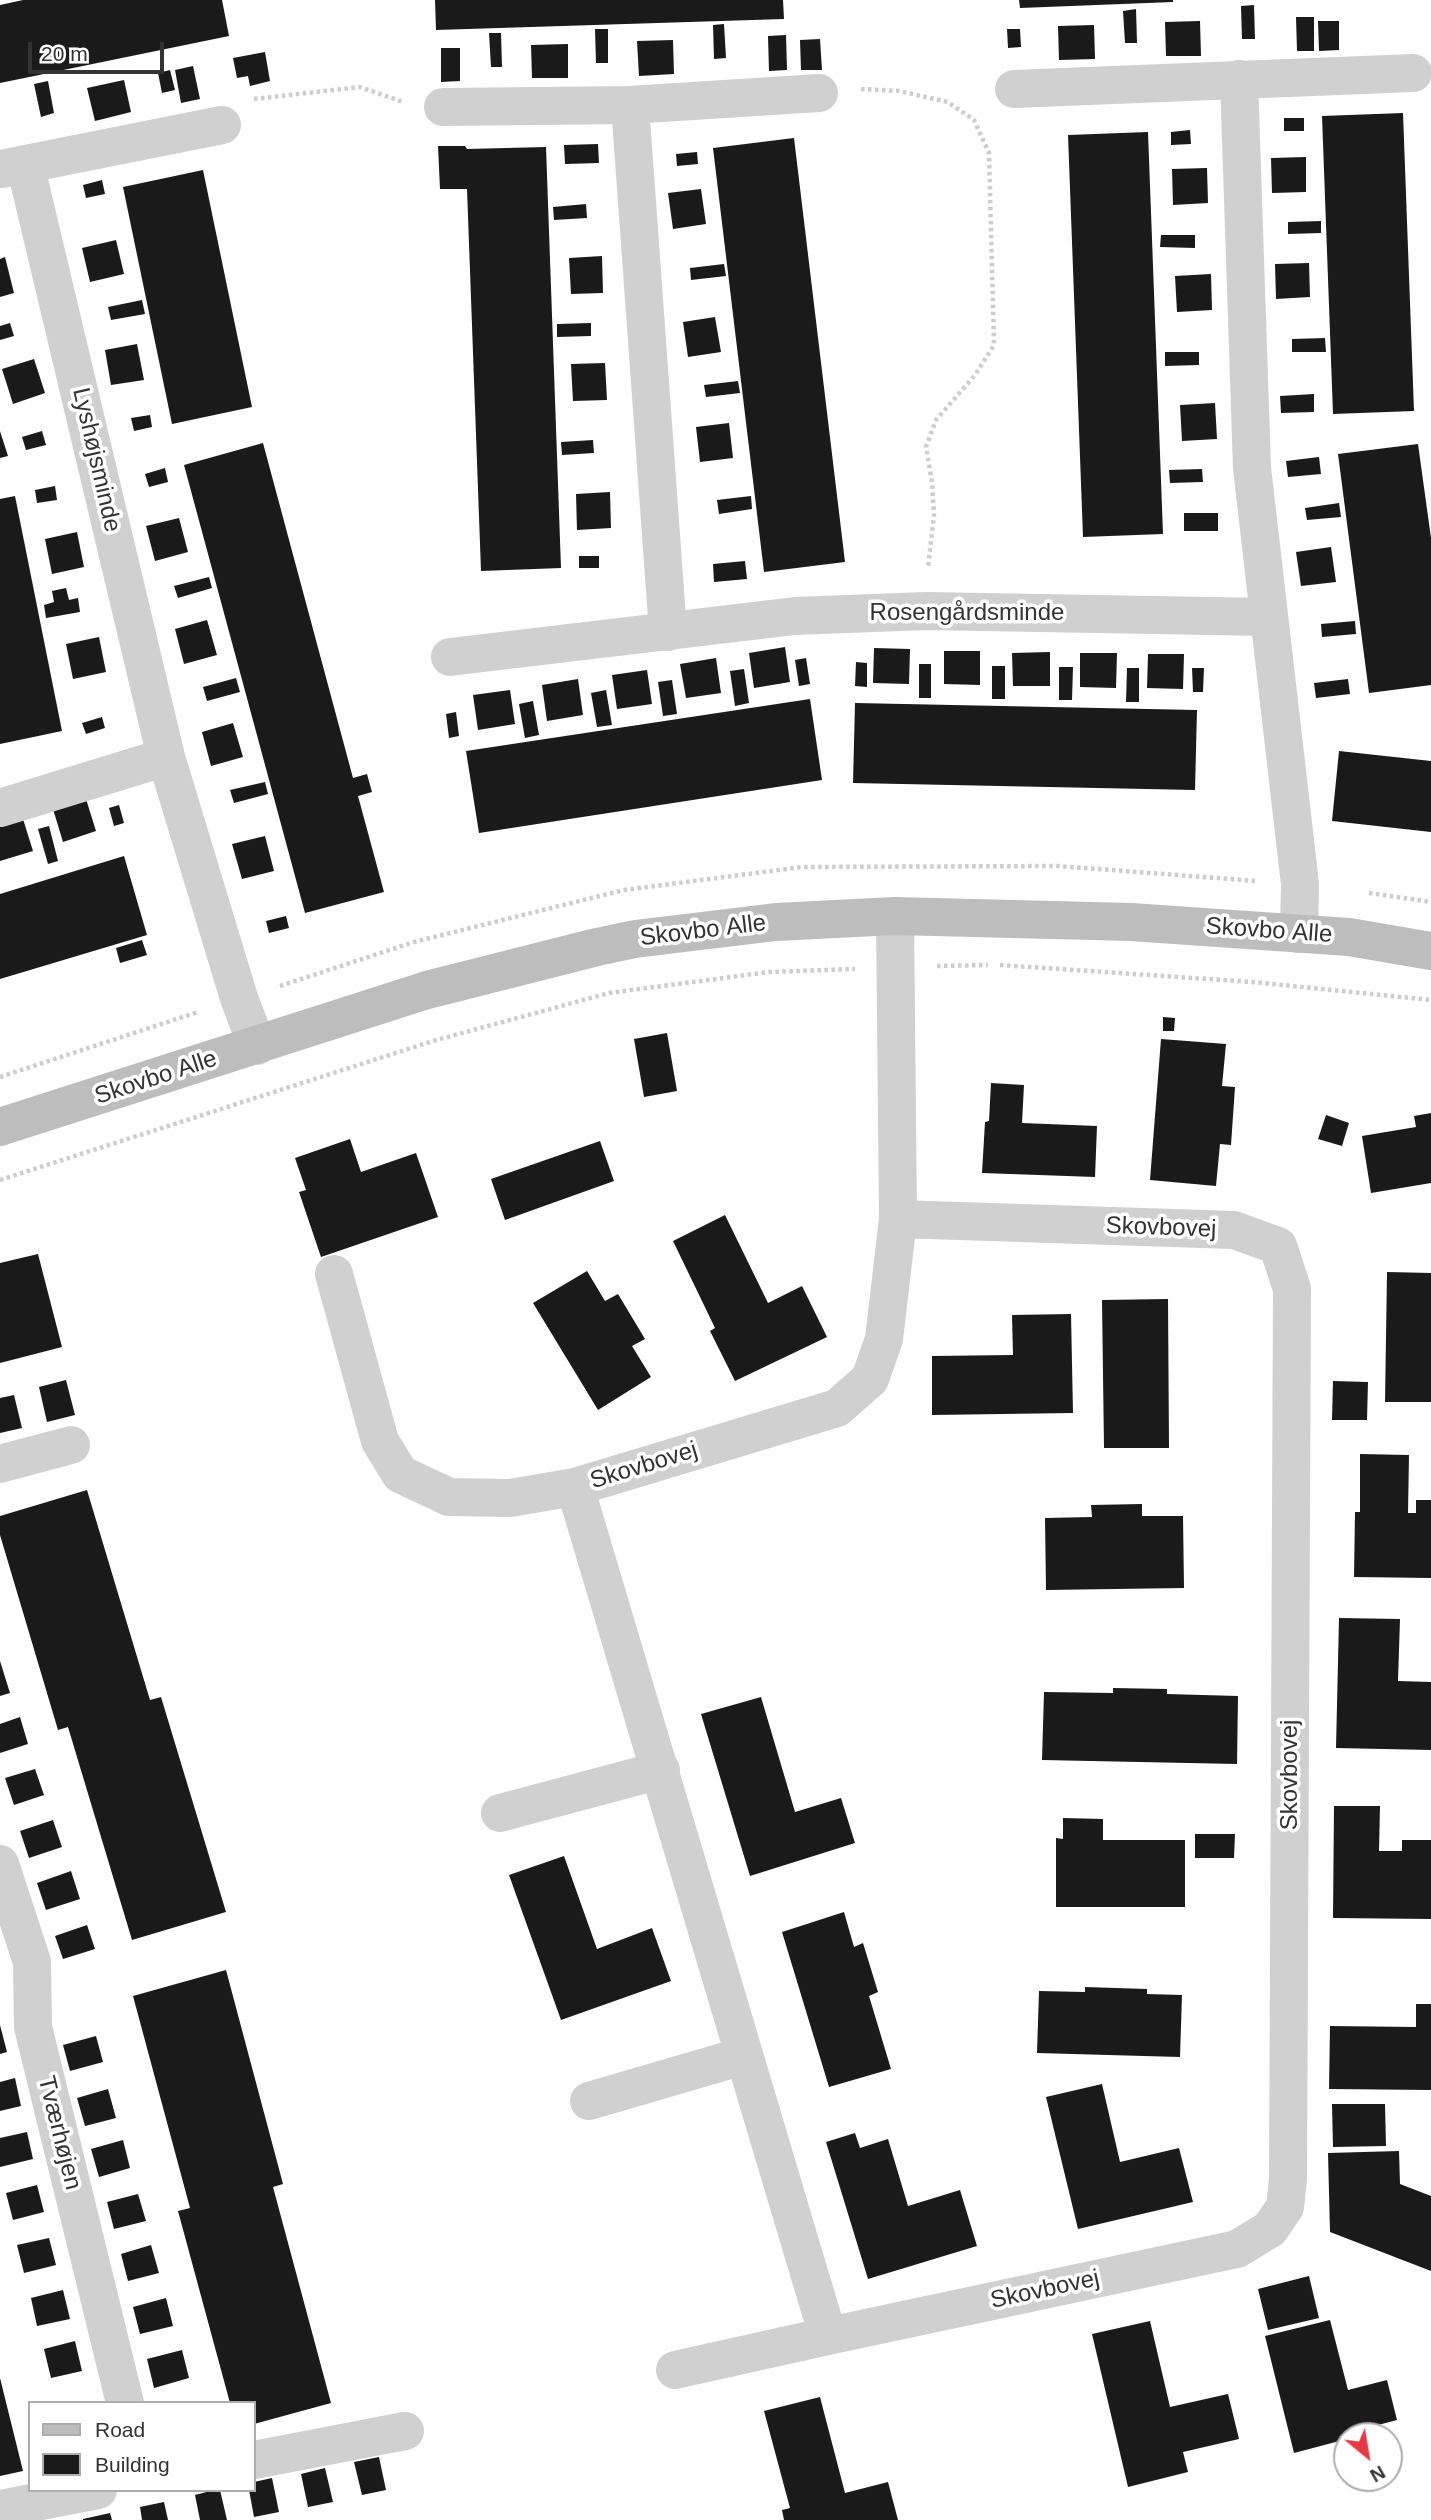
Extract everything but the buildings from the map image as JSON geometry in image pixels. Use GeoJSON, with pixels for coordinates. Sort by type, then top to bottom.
{"type":"FeatureCollection","features":[{"type":"Feature","properties":{"kind":"street"},"geometry":{"type":"LineString","coordinates":[[1014,89],[1413,73]]}},
{"type":"Feature","properties":{"kind":"street"},"geometry":{"type":"LineString","coordinates":[[1239,79],[1252,468],[1267,617],[1300,884],[1299,934]]}},
{"type":"Feature","properties":{"kind":"street"},"geometry":{"type":"LineString","coordinates":[[443,107],[630,105],[819,93]]}},
{"type":"Feature","properties":{"kind":"street"},"geometry":{"type":"LineString","coordinates":[[630,105],[668,632]]}},
{"type":"Feature","properties":{"kind":"street","name":"Lyshøjsminde"},"geometry":{"type":"LineString","coordinates":[[222,125],[12,166],[166,757],[239,998],[257,1046]]}},
{"type":"Feature","properties":{"kind":"street","name":"Rosengårdsminde"},"geometry":{"type":"LineString","coordinates":[[450,657],[795,616],[926,611],[1267,617]]}},
{"type":"Feature","properties":{"kind":"street"},"geometry":{"type":"LineString","coordinates":[[0,808],[166,757]]}},
{"type":"Feature","properties":{"kind":"street","name":"Skovbo Alle"},"geometry":{"type":"LineString","coordinates":[[0,1127],[427,990],[635,939],[776,922],[895,916],[1130,922],[1349,937],[1431,951]]}},
{"type":"Feature","properties":{"kind":"street","name":"Skovbovej"},"geometry":{"type":"LineString","coordinates":[[334,1275],[380,1441],[400,1474],[449,1497],[510,1498],[575,1487],[837,1408],[870,1379],[884,1339],[898,1219],[895,916]]}},
{"type":"Feature","properties":{"kind":"street","name":"Skovbovej"},"geometry":{"type":"LineString","coordinates":[[676,2370],[1237,2249],[1270,2229],[1285,2207],[1288,2179],[1293,1289],[1278,1247],[1234,1230],[898,1219]]}},
{"type":"Feature","properties":{"kind":"street"},"geometry":{"type":"LineString","coordinates":[[0,1464],[71,1445]]}},
{"type":"Feature","properties":{"kind":"street","name":"Skovbovej"},"geometry":{"type":"LineString","coordinates":[[575,1487],[828,2336]]}},
{"type":"Feature","properties":{"kind":"street"},"geometry":{"type":"LineString","coordinates":[[500,1813],[661,1770]]}},
{"type":"Feature","properties":{"kind":"street","name":"Tværhøjen"},"geometry":{"type":"LineString","coordinates":[[0,1864],[32,1962],[33,2027],[125,2401]]}},
{"type":"Feature","properties":{"kind":"street"},"geometry":{"type":"LineString","coordinates":[[589,2101],[743,2056]]}},
{"type":"Feature","properties":{"kind":"street"},"geometry":{"type":"LineString","coordinates":[[256,2460],[405,2431]]}},
{"type":"Feature","properties":{"kind":"street"},"geometry":{"type":"LineString","coordinates":[[0,2509],[88,2492]]}},
{"type":"Feature","properties":{"kind":"path"},"geometry":{"type":"LineString","coordinates":[[222,125],[234,102],[360,87],[401,102],[443,107]]}},
{"type":"Feature","properties":{"kind":"path"},"geometry":{"type":"LineString","coordinates":[[819,93],[855,89],[899,91],[948,102],[974,120],[989,153],[994,345],[975,375],[936,421],[926,447],[934,516],[927,574],[926,611]]}},
{"type":"Feature","properties":{"kind":"path"},"geometry":{"type":"LineString","coordinates":[[0,1180],[433,1041],[609,993],[769,972],[991,964],[1253,982],[1431,1000]]}}]}
